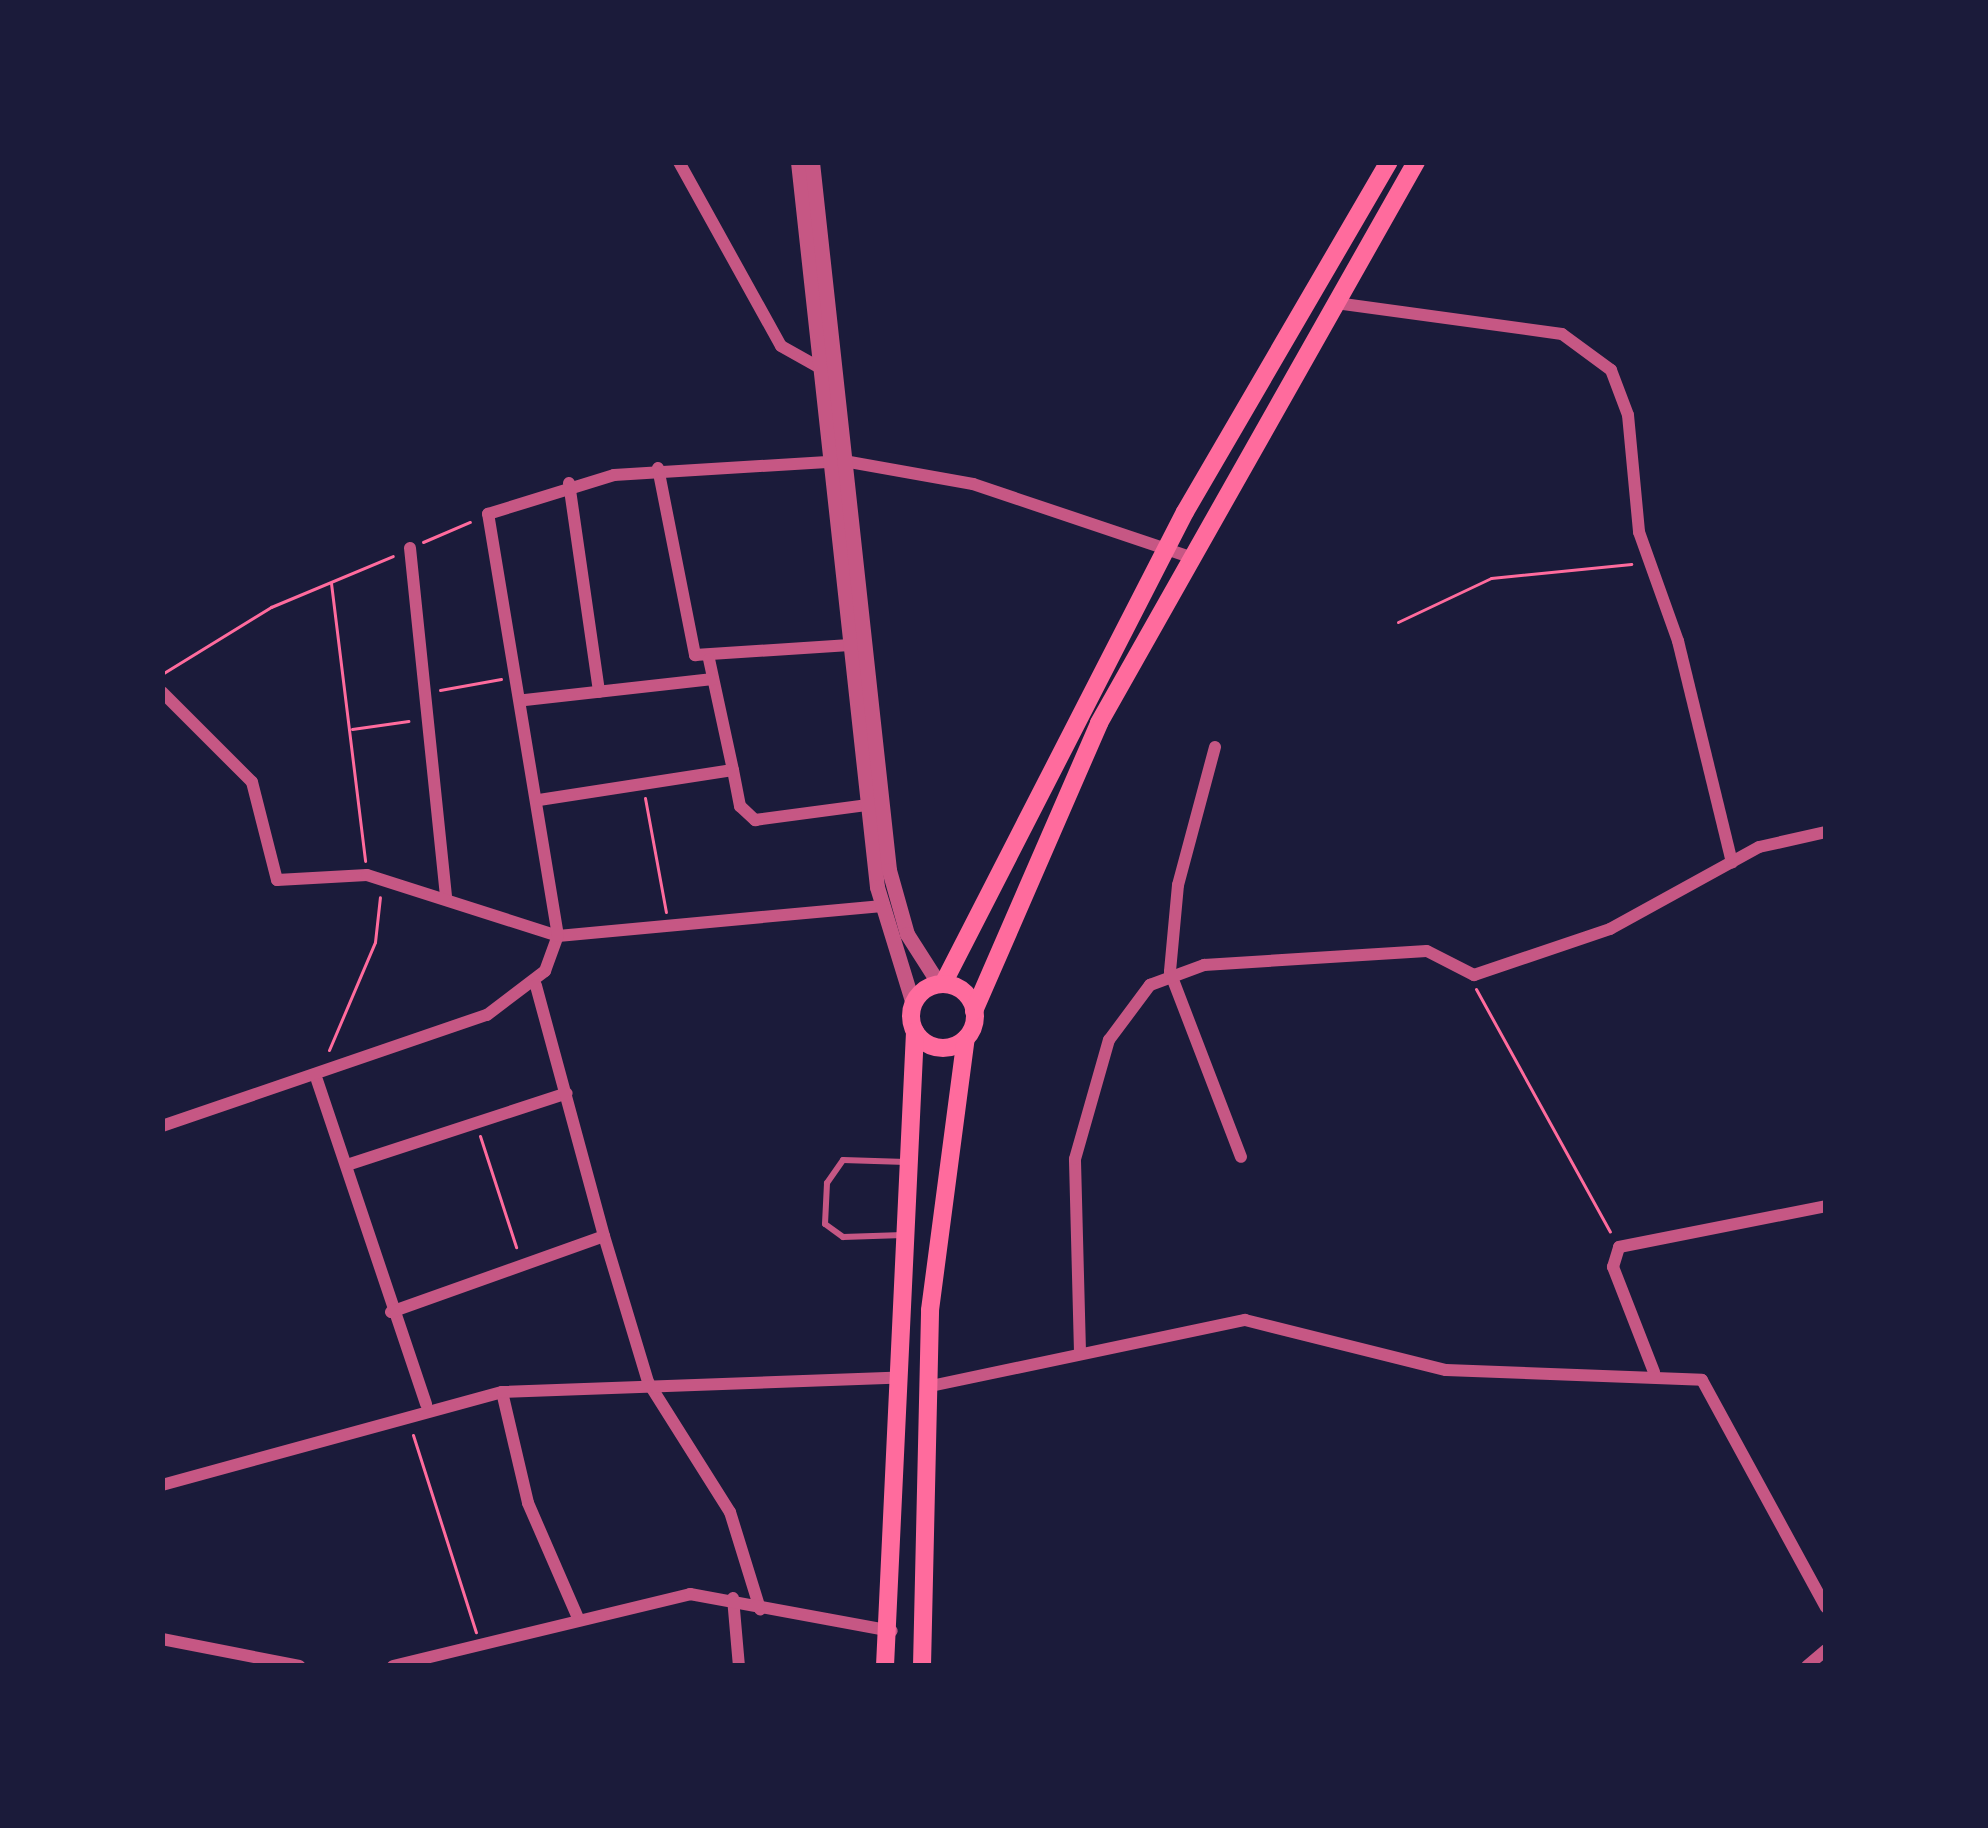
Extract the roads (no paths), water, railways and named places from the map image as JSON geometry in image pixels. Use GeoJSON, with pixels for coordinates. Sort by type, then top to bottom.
{"type":"FeatureCollection","features":[{"type":"Feature","properties":{"kind":"main road"},"geometry":{"type":"LineString","coordinates":[[885,1666],[892,1631],[893,1378],[915,1163],[913,1004],[941,984],[1166,548],[1389,162]]}},
{"type":"Feature","properties":{"kind":"main road"},"geometry":{"type":"LineString","coordinates":[[922,1666],[925,1388],[966,1038],[974,1011],[1073,775],[1190,557],[1416,162]]}},
{"type":"Feature","properties":{"kind":"main road"},"geometry":{"type":"LineString","coordinates":[[941,984],[974,1011]]}},
{"type":"Feature","properties":{"kind":"main road"},"geometry":{"type":"LineString","coordinates":[[915,1032],[939,1047],[966,1038]]}},
{"type":"Feature","properties":{"kind":"street"},"geometry":{"type":"LineString","coordinates":[[679,162],[781,346],[820,368]]}},
{"type":"Feature","properties":{"kind":"street"},"geometry":{"type":"LineString","coordinates":[[798,162],[820,368],[837,461],[893,892],[941,984]]}},
{"type":"Feature","properties":{"kind":"street"},"geometry":{"type":"LineString","coordinates":[[812,162],[850,645],[880,906],[913,1004]]}},
{"type":"Feature","properties":{"kind":"street"},"geometry":{"type":"LineString","coordinates":[[1336,303],[1562,334],[1596,352],[1628,415],[1648,563],[1732,862]]}},
{"type":"Feature","properties":{"kind":"street"},"geometry":{"type":"LineString","coordinates":[[760,1609],[730,1512],[648,1382],[536,985],[558,936],[525,700],[488,514],[569,483],[658,468],[837,461],[973,484],[1190,557]]}},
{"type":"Feature","properties":{"kind":"street"},"geometry":{"type":"LineString","coordinates":[[658,468],[686,641],[709,659],[740,806],[755,820],[868,805]]}},
{"type":"Feature","properties":{"kind":"street"},"geometry":{"type":"LineString","coordinates":[[569,483],[598,692]]}},
{"type":"Feature","properties":{"kind":"street"},"geometry":{"type":"LineString","coordinates":[[410,548],[446,899]]}},
{"type":"Feature","properties":{"kind":"street"},"geometry":{"type":"LineString","coordinates":[[709,659],[850,645]]}},
{"type":"Feature","properties":{"kind":"street"},"geometry":{"type":"LineString","coordinates":[[525,700],[713,679]]}},
{"type":"Feature","properties":{"kind":"street"},"geometry":{"type":"LineString","coordinates":[[162,692],[252,782],[271,876],[367,875],[558,936],[880,906]]}},
{"type":"Feature","properties":{"kind":"street"},"geometry":{"type":"LineString","coordinates":[[1215,747],[1178,885],[1170,972],[1241,1157]]}},
{"type":"Feature","properties":{"kind":"street"},"geometry":{"type":"LineString","coordinates":[[539,800],[733,770]]}},
{"type":"Feature","properties":{"kind":"street"},"geometry":{"type":"LineString","coordinates":[[1080,1352],[1069,1236],[1082,1126],[1124,1014],[1170,972],[1427,951],[1474,975],[1610,929],[1732,862],[1826,832]]}},
{"type":"Feature","properties":{"kind":"street"},"geometry":{"type":"LineString","coordinates":[[162,1126],[317,1080],[536,985]]}},
{"type":"Feature","properties":{"kind":"street"},"geometry":{"type":"LineString","coordinates":[[317,1080],[391,1312],[426,1404]]}},
{"type":"Feature","properties":{"kind":"street"},"geometry":{"type":"LineString","coordinates":[[347,1165],[567,1093]]}},
{"type":"Feature","properties":{"kind":"street"},"geometry":{"type":"LineString","coordinates":[[1654,1372],[1613,1267],[1619,1247],[1826,1206]]}},
{"type":"Feature","properties":{"kind":"street"},"geometry":{"type":"LineString","coordinates":[[391,1312],[604,1236]]}},
{"type":"Feature","properties":{"kind":"street"},"geometry":{"type":"LineString","coordinates":[[925,1388],[1244,1319],[1446,1370],[1654,1372],[1711,1386],[1784,1545],[1826,1607]]}},
{"type":"Feature","properties":{"kind":"street"},"geometry":{"type":"LineString","coordinates":[[162,1485],[426,1404],[502,1392],[648,1382],[893,1378]]}},
{"type":"Feature","properties":{"kind":"street"},"geometry":{"type":"LineString","coordinates":[[502,1392],[528,1503],[578,1618]]}},
{"type":"Feature","properties":{"kind":"street"},"geometry":{"type":"LineString","coordinates":[[393,1666],[478,1640],[690,1594],[733,1598],[760,1609],[892,1631]]}},
{"type":"Feature","properties":{"kind":"street"},"geometry":{"type":"LineString","coordinates":[[733,1598],[739,1666]]}},
{"type":"Feature","properties":{"kind":"street"},"geometry":{"type":"LineString","coordinates":[[162,1639],[299,1666]]}},
{"type":"Feature","properties":{"kind":"street"},"geometry":{"type":"LineString","coordinates":[[1807,1666],[1826,1650]]}},
{"type":"Feature","properties":{"kind":"lane"},"geometry":{"type":"LineString","coordinates":[[905,1235],[832,1232],[827,1184],[843,1160],[915,1163]]}}]}
